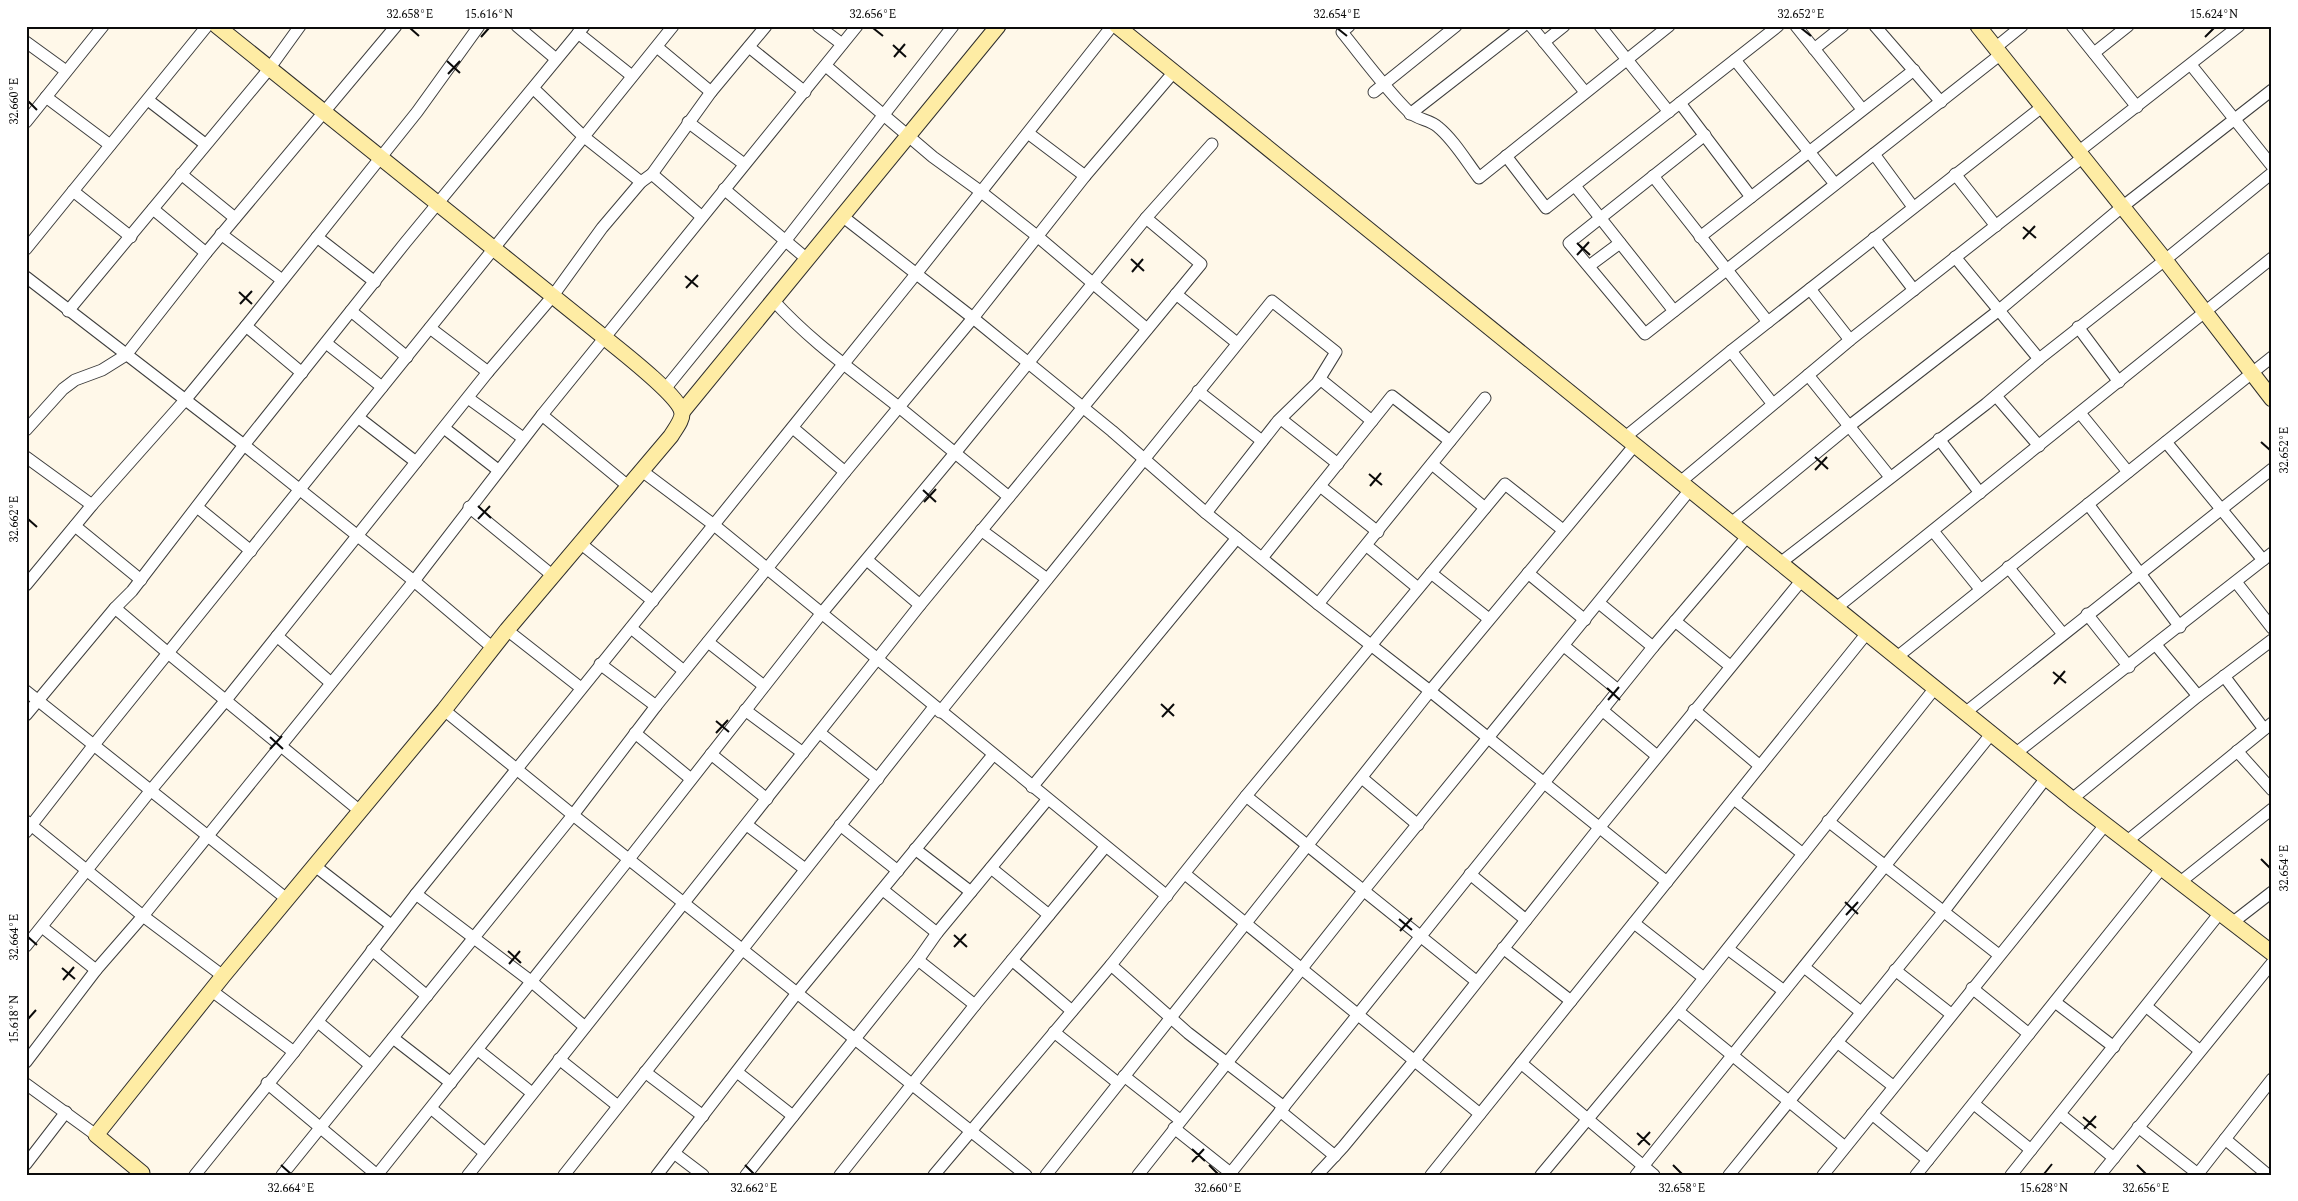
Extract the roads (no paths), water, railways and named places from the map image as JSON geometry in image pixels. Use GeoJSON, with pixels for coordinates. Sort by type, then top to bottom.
{"type":"FeatureCollection","features":[{"type":"Feature","properties":{"kind":"street"},"geometry":{"type":"LineString","coordinates":[[26,122],[103,26]]}},
{"type":"Feature","properties":{"kind":"street"},"geometry":{"type":"LineString","coordinates":[[26,249],[207,26]]}},
{"type":"Feature","properties":{"kind":"street"},"geometry":{"type":"LineString","coordinates":[[217,26],[605,338],[664,389],[677,402],[682,412]]}},
{"type":"Feature","properties":{"kind":"street"},"geometry":{"type":"LineString","coordinates":[[68,311],[204,144],[269,68],[300,26]]}},
{"type":"Feature","properties":{"kind":"street"},"geometry":{"type":"LineString","coordinates":[[26,430],[69,384],[102,370],[126,355],[221,234],[325,113],[396,26]]}},
{"type":"Feature","properties":{"kind":"street"},"geometry":{"type":"LineString","coordinates":[[517,26],[556,59]]}},
{"type":"Feature","properties":{"kind":"street"},"geometry":{"type":"LineString","coordinates":[[223,976],[143,916],[87,869],[28,826],[301,490],[493,248],[673,26]]}},
{"type":"Feature","properties":{"kind":"street"},"geometry":{"type":"LineString","coordinates":[[26,946],[150,790],[226,700],[488,372],[552,296],[602,228],[642,182],[652,174],[711,92],[766,26]]}},
{"type":"Feature","properties":{"kind":"street"},"geometry":{"type":"LineString","coordinates":[[818,26],[842,44]]}},
{"type":"Feature","properties":{"kind":"street"},"geometry":{"type":"LineString","coordinates":[[26,1062],[96,970],[143,916],[414,581],[542,414],[857,26]]}},
{"type":"Feature","properties":{"kind":"street"},"geometry":{"type":"LineString","coordinates":[[664,389],[786,240],[953,26]]}},
{"type":"Feature","properties":{"kind":"street"},"geometry":{"type":"LineString","coordinates":[[96,1135],[223,976],[444,710],[492,648],[670,436],[680,421],[682,412],[998,26]]}},
{"type":"Feature","properties":{"kind":"street"},"geometry":{"type":"LineString","coordinates":[[194,1175],[318,1022],[416,894],[518,770],[600,664],[793,428],[1112,26]]}},
{"type":"Feature","properties":{"kind":"street"},"geometry":{"type":"LineString","coordinates":[[1117,26],[1746,538],[1966,712],[2161,870],[2272,953]]}},
{"type":"Feature","properties":{"kind":"street"},"geometry":{"type":"LineString","coordinates":[[1349,26],[1342,32],[1384,84],[1410,114],[1429,120],[1439,128],[1479,178],[1669,26]]}},
{"type":"Feature","properties":{"kind":"street"},"geometry":{"type":"LineString","coordinates":[[1374,92],[1456,26]]}},
{"type":"Feature","properties":{"kind":"street"},"geometry":{"type":"LineString","coordinates":[[1410,114],[1523,26]]}},
{"type":"Feature","properties":{"kind":"street"},"geometry":{"type":"LineString","coordinates":[[1531,26],[1585,92]]}},
{"type":"Feature","properties":{"kind":"street"},"geometry":{"type":"LineString","coordinates":[[1544,42],[1564,26]]}},
{"type":"Feature","properties":{"kind":"street"},"geometry":{"type":"LineString","coordinates":[[1600,26],[1669,112]]}},
{"type":"Feature","properties":{"kind":"street"},"geometry":{"type":"LineString","coordinates":[[1796,26],[1862,109]]}},
{"type":"Feature","properties":{"kind":"street"},"geometry":{"type":"LineString","coordinates":[[1814,49],[1843,26]]}},
{"type":"Feature","properties":{"kind":"street"},"geometry":{"type":"LineString","coordinates":[[1875,26],[1941,102]]}},
{"type":"Feature","properties":{"kind":"street"},"geometry":{"type":"LineString","coordinates":[[1978,26],[2165,260],[2272,399]]}},
{"type":"Feature","properties":{"kind":"street"},"geometry":{"type":"LineString","coordinates":[[1705,135],[1569,243],[1645,334],[1941,102],[1998,51],[2022,26]]}},
{"type":"Feature","properties":{"kind":"street"},"geometry":{"type":"LineString","coordinates":[[2072,26],[2137,106]]}},
{"type":"Feature","properties":{"kind":"street"},"geometry":{"type":"LineString","coordinates":[[2094,53],[2128,26]]}},
{"type":"Feature","properties":{"kind":"street"},"geometry":{"type":"LineString","coordinates":[[1138,1175],[1364,890],[1599,603],[1684,487],[1772,403],[1996,226],[2137,106],[2239,26]]}},
{"type":"Feature","properties":{"kind":"street"},"geometry":{"type":"LineString","coordinates":[[1506,156],[1546,208],[1775,27]]}},
{"type":"Feature","properties":{"kind":"street"},"geometry":{"type":"LineString","coordinates":[[26,585],[92,505],[186,399],[246,326],[417,112],[472,28]]}},
{"type":"Feature","properties":{"kind":"street"},"geometry":{"type":"LineString","coordinates":[[26,715],[141,580],[244,445],[351,311],[581,30],[632,76]]}},
{"type":"Feature","properties":{"kind":"street"},"geometry":{"type":"LineString","coordinates":[[26,42],[66,71]]}},
{"type":"Feature","properties":{"kind":"street"},"geometry":{"type":"LineString","coordinates":[[657,47],[711,92]]}},
{"type":"Feature","properties":{"kind":"street"},"geometry":{"type":"LineString","coordinates":[[749,47],[805,92]]}},
{"type":"Feature","properties":{"kind":"street"},"geometry":{"type":"LineString","coordinates":[[1735,60],[1835,184]]}},
{"type":"Feature","properties":{"kind":"street"},"geometry":{"type":"LineString","coordinates":[[2191,65],[2272,166]]}},
{"type":"Feature","properties":{"kind":"street"},"geometry":{"type":"LineString","coordinates":[[826,66],[943,165],[980,191],[1037,236],[1147,329]]}},
{"type":"Feature","properties":{"kind":"street"},"geometry":{"type":"LineString","coordinates":[[1700,237],[1914,70]]}},
{"type":"Feature","properties":{"kind":"street"},"geometry":{"type":"LineString","coordinates":[[282,1175],[573,815],[684,671],[973,318],[1085,176],[1173,73]]}},
{"type":"Feature","properties":{"kind":"street"},"geometry":{"type":"LineString","coordinates":[[534,89],[583,136],[642,182]]}},
{"type":"Feature","properties":{"kind":"street"},"geometry":{"type":"LineString","coordinates":[[1730,524],[1848,427],[1998,311],[2122,207],[2272,90]]}},
{"type":"Feature","properties":{"kind":"street"},"geometry":{"type":"LineString","coordinates":[[46,97],[110,145]]}},
{"type":"Feature","properties":{"kind":"street"},"geometry":{"type":"LineString","coordinates":[[148,100],[204,144]]}},
{"type":"Feature","properties":{"kind":"street"},"geometry":{"type":"LineString","coordinates":[[1680,102],[1751,197]]}},
{"type":"Feature","properties":{"kind":"street"},"geometry":{"type":"LineString","coordinates":[[1046,1175],[1244,923],[1430,691],[1563,530],[1629,442],[1731,351],[2042,107]]}},
{"type":"Feature","properties":{"kind":"street"},"geometry":{"type":"LineString","coordinates":[[688,122],[744,164]]}},
{"type":"Feature","properties":{"kind":"street"},"geometry":{"type":"LineString","coordinates":[[1028,134],[1085,176]]}},
{"type":"Feature","properties":{"kind":"street"},"geometry":{"type":"LineString","coordinates":[[267,1083],[377,1175],[432,1109],[630,859],[821,614],[1146,218],[1212,144]]}},
{"type":"Feature","properties":{"kind":"street"},"geometry":{"type":"LineString","coordinates":[[1874,154],[1913,207]]}},
{"type":"Feature","properties":{"kind":"street"},"geometry":{"type":"LineString","coordinates":[[1779,564],[1996,396],[2078,327],[2165,260],[2272,173]]}},
{"type":"Feature","properties":{"kind":"street"},"geometry":{"type":"LineString","coordinates":[[181,174],[235,218]]}},
{"type":"Feature","properties":{"kind":"street"},"geometry":{"type":"LineString","coordinates":[[652,174],[702,217]]}},
{"type":"Feature","properties":{"kind":"street"},"geometry":{"type":"LineString","coordinates":[[1955,174],[1996,226]]}},
{"type":"Feature","properties":{"kind":"street"},"geometry":{"type":"LineString","coordinates":[[1653,176],[1768,322]]}},
{"type":"Feature","properties":{"kind":"street"},"geometry":{"type":"LineString","coordinates":[[1575,186],[1674,311]]}},
{"type":"Feature","properties":{"kind":"street"},"geometry":{"type":"LineString","coordinates":[[724,189],[807,259]]}},
{"type":"Feature","properties":{"kind":"street"},"geometry":{"type":"LineString","coordinates":[[73,191],[131,236]]}},
{"type":"Feature","properties":{"kind":"street"},"geometry":{"type":"LineString","coordinates":[[153,209],[206,253]]}},
{"type":"Feature","properties":{"kind":"street"},"geometry":{"type":"LineString","coordinates":[[842,216],[973,318],[1084,408],[1206,513],[1667,882]]}},
{"type":"Feature","properties":{"kind":"street"},"geometry":{"type":"LineString","coordinates":[[468,1175],[920,605],[1201,264],[1146,218]]}},
{"type":"Feature","properties":{"kind":"street"},"geometry":{"type":"LineString","coordinates":[[221,234],[282,280]]}},
{"type":"Feature","properties":{"kind":"street"},"geometry":{"type":"LineString","coordinates":[[317,237],[375,282]]}},
{"type":"Feature","properties":{"kind":"street"},"geometry":{"type":"LineString","coordinates":[[1874,238],[1914,290]]}},
{"type":"Feature","properties":{"kind":"street"},"geometry":{"type":"LineString","coordinates":[[1589,266],[1620,243]]}},
{"type":"Feature","properties":{"kind":"street"},"geometry":{"type":"LineString","coordinates":[[1955,257],[2039,359]]}},
{"type":"Feature","properties":{"kind":"street"},"geometry":{"type":"LineString","coordinates":[[1836,609],[2272,258]]}},
{"type":"Feature","properties":{"kind":"street"},"geometry":{"type":"LineString","coordinates":[[26,277],[68,311],[186,399],[301,490],[414,581],[492,648]]}},
{"type":"Feature","properties":{"kind":"street"},"geometry":{"type":"LineString","coordinates":[[1810,289],[1850,340]]}},
{"type":"Feature","properties":{"kind":"street"},"geometry":{"type":"LineString","coordinates":[[1176,294],[1237,342]]}},
{"type":"Feature","properties":{"kind":"street"},"geometry":{"type":"LineString","coordinates":[[772,300],[792,321],[842,364],[899,407],[1009,497]]}},
{"type":"Feature","properties":{"kind":"street"},"geometry":{"type":"LineString","coordinates":[[565,1175],[840,825],[1047,579],[1272,301],[1336,352],[1320,379],[1262,441],[1206,513]]}},
{"type":"Feature","properties":{"kind":"street"},"geometry":{"type":"LineString","coordinates":[[351,311],[407,357]]}},
{"type":"Feature","properties":{"kind":"street"},"geometry":{"type":"LineString","coordinates":[[246,326],[302,373]]}},
{"type":"Feature","properties":{"kind":"street"},"geometry":{"type":"LineString","coordinates":[[2078,327],[2119,382]]}},
{"type":"Feature","properties":{"kind":"street"},"geometry":{"type":"LineString","coordinates":[[430,328],[488,372]]}},
{"type":"Feature","properties":{"kind":"street"},"geometry":{"type":"LineString","coordinates":[[326,343],[382,388]]}},
{"type":"Feature","properties":{"kind":"street"},"geometry":{"type":"LineString","coordinates":[[1731,351],[1772,403]]}},
{"type":"Feature","properties":{"kind":"street"},"geometry":{"type":"LineString","coordinates":[[1896,657],[2272,357]]}},
{"type":"Feature","properties":{"kind":"street"},"geometry":{"type":"LineString","coordinates":[[1808,375],[1890,477]]}},
{"type":"Feature","properties":{"kind":"street"},"geometry":{"type":"LineString","coordinates":[[1320,379],[1372,421]]}},
{"type":"Feature","properties":{"kind":"street"},"geometry":{"type":"LineString","coordinates":[[1198,391],[1262,441]]}},
{"type":"Feature","properties":{"kind":"street"},"geometry":{"type":"LineString","coordinates":[[1262,558],[1392,396],[1450,441]]}},
{"type":"Feature","properties":{"kind":"street"},"geometry":{"type":"LineString","coordinates":[[1996,396],[2039,446]]}},
{"type":"Feature","properties":{"kind":"street"},"geometry":{"type":"LineString","coordinates":[[468,398],[523,438]]}},
{"type":"Feature","properties":{"kind":"street"},"geometry":{"type":"LineString","coordinates":[[1318,604],[1368,546],[1486,398]]}},
{"type":"Feature","properties":{"kind":"street"},"geometry":{"type":"LineString","coordinates":[[2080,413],[2128,472]]}},
{"type":"Feature","properties":{"kind":"street"},"geometry":{"type":"LineString","coordinates":[[542,414],[628,486]]}},
{"type":"Feature","properties":{"kind":"street"},"geometry":{"type":"LineString","coordinates":[[359,418],[416,462]]}},
{"type":"Feature","properties":{"kind":"street"},"geometry":{"type":"LineString","coordinates":[[1281,419],[1338,464]]}},
{"type":"Feature","properties":{"kind":"street"},"geometry":{"type":"LineString","coordinates":[[444,428],[498,470]]}},
{"type":"Feature","properties":{"kind":"street"},"geometry":{"type":"LineString","coordinates":[[793,428],[845,472]]}},
{"type":"Feature","properties":{"kind":"street"},"geometry":{"type":"LineString","coordinates":[[1940,439],[1980,493]]}},
{"type":"Feature","properties":{"kind":"street"},"geometry":{"type":"LineString","coordinates":[[2016,753],[2267,557],[2222,509],[2166,442]]}},
{"type":"Feature","properties":{"kind":"street"},"geometry":{"type":"LineString","coordinates":[[26,457],[92,505]]}},
{"type":"Feature","properties":{"kind":"street"},"geometry":{"type":"LineString","coordinates":[[1432,464],[1485,508]]}},
{"type":"Feature","properties":{"kind":"street"},"geometry":{"type":"LineString","coordinates":[[1966,712],[2272,469]]}},
{"type":"Feature","properties":{"kind":"street"},"geometry":{"type":"LineString","coordinates":[[642,470],[714,525],[878,659],[937,710],[1166,896]]}},
{"type":"Feature","properties":{"kind":"street"},"geometry":{"type":"LineString","coordinates":[[934,1175],[1111,965],[1246,796],[1506,484],[1563,530]]}},
{"type":"Feature","properties":{"kind":"street"},"geometry":{"type":"LineString","coordinates":[[1320,486],[1378,532]]}},
{"type":"Feature","properties":{"kind":"street"},"geometry":{"type":"LineString","coordinates":[[2088,504],[2180,626]]}},
{"type":"Feature","properties":{"kind":"street"},"geometry":{"type":"LineString","coordinates":[[197,507],[251,551]]}},
{"type":"Feature","properties":{"kind":"street"},"geometry":{"type":"LineString","coordinates":[[470,507],[552,575]]}},
{"type":"Feature","properties":{"kind":"street"},"geometry":{"type":"LineString","coordinates":[[75,526],[141,580]]}},
{"type":"Feature","properties":{"kind":"street"},"geometry":{"type":"LineString","coordinates":[[981,530],[1047,579]]}},
{"type":"Feature","properties":{"kind":"street"},"geometry":{"type":"LineString","coordinates":[[1933,531],[1980,589]]}},
{"type":"Feature","properties":{"kind":"street"},"geometry":{"type":"LineString","coordinates":[[1032,787],[1237,538]]}},
{"type":"Feature","properties":{"kind":"street"},"geometry":{"type":"LineString","coordinates":[[1054,1032],[1121,1080],[1177,1124],[1231,1174],[1618,690],[1746,538]]}},
{"type":"Feature","properties":{"kind":"street"},"geometry":{"type":"LineString","coordinates":[[580,543],[653,601]]}},
{"type":"Feature","properties":{"kind":"street"},"geometry":{"type":"LineString","coordinates":[[1368,546],[1418,588]]}},
{"type":"Feature","properties":{"kind":"street"},"geometry":{"type":"LineString","coordinates":[[867,560],[920,605]]}},
{"type":"Feature","properties":{"kind":"street"},"geometry":{"type":"LineString","coordinates":[[2008,567],[2063,634]]}},
{"type":"Feature","properties":{"kind":"street"},"geometry":{"type":"LineString","coordinates":[[1431,573],[1489,619]]}},
{"type":"Feature","properties":{"kind":"street"},"geometry":{"type":"LineString","coordinates":[[1528,574],[1585,620]]}},
{"type":"Feature","properties":{"kind":"street"},"geometry":{"type":"LineString","coordinates":[[1317,1175],[1415,1060],[1694,710],[1801,581]]}},
{"type":"Feature","properties":{"kind":"street"},"geometry":{"type":"LineString","coordinates":[[2236,582],[2272,628]]}},
{"type":"Feature","properties":{"kind":"street"},"geometry":{"type":"LineString","coordinates":[[1599,603],[1653,647]]}},
{"type":"Feature","properties":{"kind":"street"},"geometry":{"type":"LineString","coordinates":[[116,608],[360,811]]}},
{"type":"Feature","properties":{"kind":"street"},"geometry":{"type":"LineString","coordinates":[[2088,614],[2129,666]]}},
{"type":"Feature","properties":{"kind":"street"},"geometry":{"type":"LineString","coordinates":[[1675,621],[1730,666]]}},
{"type":"Feature","properties":{"kind":"street"},"geometry":{"type":"LineString","coordinates":[[631,628],[684,671]]}},
{"type":"Feature","properties":{"kind":"street"},"geometry":{"type":"LineString","coordinates":[[507,630],[582,688]]}},
{"type":"Feature","properties":{"kind":"street"},"geometry":{"type":"LineString","coordinates":[[1436,1173],[1480,1114],[1867,633]]}},
{"type":"Feature","properties":{"kind":"street"},"geometry":{"type":"LineString","coordinates":[[277,636],[331,683]]}},
{"type":"Feature","properties":{"kind":"street"},"geometry":{"type":"LineString","coordinates":[[2072,799],[2198,696],[2272,640]]}},
{"type":"Feature","properties":{"kind":"street"},"geometry":{"type":"LineString","coordinates":[[708,642],[764,686]]}},
{"type":"Feature","properties":{"kind":"street"},"geometry":{"type":"LineString","coordinates":[[2156,645],[2198,696]]}},
{"type":"Feature","properties":{"kind":"street"},"geometry":{"type":"LineString","coordinates":[[1564,646],[1618,690]]}},
{"type":"Feature","properties":{"kind":"street"},"geometry":{"type":"LineString","coordinates":[[600,664],[656,706]]}},
{"type":"Feature","properties":{"kind":"street"},"geometry":{"type":"LineString","coordinates":[[2126,842],[2268,726],[2224,676]]}},
{"type":"Feature","properties":{"kind":"street"},"geometry":{"type":"LineString","coordinates":[[1541,1175],[1678,1011],[1935,688]]}},
{"type":"Feature","properties":{"kind":"street"},"geometry":{"type":"LineString","coordinates":[[26,691],[288,900]]}},
{"type":"Feature","properties":{"kind":"street"},"geometry":{"type":"LineString","coordinates":[[444,710],[573,815],[1026,1175]]}},
{"type":"Feature","properties":{"kind":"street"},"geometry":{"type":"LineString","coordinates":[[745,710],[802,753]]}},
{"type":"Feature","properties":{"kind":"street"},"geometry":{"type":"LineString","coordinates":[[1602,710],[1658,756]]}},
{"type":"Feature","properties":{"kind":"street"},"geometry":{"type":"LineString","coordinates":[[1694,710],[1760,766]]}},
{"type":"Feature","properties":{"kind":"street"},"geometry":{"type":"LineString","coordinates":[[636,733],[691,779]]}},
{"type":"Feature","properties":{"kind":"street"},"geometry":{"type":"LineString","coordinates":[[820,733],[878,779]]}},
{"type":"Feature","properties":{"kind":"street"},"geometry":{"type":"LineString","coordinates":[[1640,1170],[1992,733]]}},
{"type":"Feature","properties":{"kind":"street"},"geometry":{"type":"LineString","coordinates":[[2237,750],[2272,790]]}},
{"type":"Feature","properties":{"kind":"street"},"geometry":{"type":"LineString","coordinates":[[711,754],[767,799]]}},
{"type":"Feature","properties":{"kind":"street"},"geometry":{"type":"LineString","coordinates":[[657,1175],[798,993],[993,755]]}},
{"type":"Feature","properties":{"kind":"street"},"geometry":{"type":"LineString","coordinates":[[1362,778],[1418,825]]}},
{"type":"Feature","properties":{"kind":"street"},"geometry":{"type":"LineString","coordinates":[[1729,1175],[1944,911],[2046,778]]}},
{"type":"Feature","properties":{"kind":"street"},"geometry":{"type":"LineString","coordinates":[[1246,796],[1421,935],[1476,982]]}},
{"type":"Feature","properties":{"kind":"street"},"geometry":{"type":"LineString","coordinates":[[1734,799],[1803,854]]}},
{"type":"Feature","properties":{"kind":"street"},"geometry":{"type":"LineString","coordinates":[[746,1175],[918,960],[937,933],[1048,800]]}},
{"type":"Feature","properties":{"kind":"street"},"geometry":{"type":"LineString","coordinates":[[2179,883],[2272,809]]}},
{"type":"Feature","properties":{"kind":"street"},"geometry":{"type":"LineString","coordinates":[[1828,821],[1999,955]]}},
{"type":"Feature","properties":{"kind":"street"},"geometry":{"type":"LineString","coordinates":[[747,825],[805,869]]}},
{"type":"Feature","properties":{"kind":"street"},"geometry":{"type":"LineString","coordinates":[[840,825],[898,871]]}},
{"type":"Feature","properties":{"kind":"street"},"geometry":{"type":"LineString","coordinates":[[1822,1175],[2104,825]]}},
{"type":"Feature","properties":{"kind":"street"},"geometry":{"type":"LineString","coordinates":[[840,1175],[975,1004],[1105,847]]}},
{"type":"Feature","properties":{"kind":"street"},"geometry":{"type":"LineString","coordinates":[[915,849],[971,892]]}},
{"type":"Feature","properties":{"kind":"street"},"geometry":{"type":"LineString","coordinates":[[315,866],[391,926]]}},
{"type":"Feature","properties":{"kind":"street"},"geometry":{"type":"LineString","coordinates":[[991,868],[1049,915]]}},
{"type":"Feature","properties":{"kind":"street"},"geometry":{"type":"LineString","coordinates":[[1916,1175],[2161,870]]}},
{"type":"Feature","properties":{"kind":"street"},"geometry":{"type":"LineString","coordinates":[[1185,874],[1480,1114]]}},
{"type":"Feature","properties":{"kind":"street"},"geometry":{"type":"LineString","coordinates":[[1470,874],[1526,920]]}},
{"type":"Feature","properties":{"kind":"street"},"geometry":{"type":"LineString","coordinates":[[884,890],[937,933]]}},
{"type":"Feature","properties":{"kind":"street"},"geometry":{"type":"LineString","coordinates":[[2232,923],[2272,892]]}},
{"type":"Feature","properties":{"kind":"street"},"geometry":{"type":"LineString","coordinates":[[416,894],[532,982],[585,1027]]}},
{"type":"Feature","properties":{"kind":"street"},"geometry":{"type":"LineString","coordinates":[[2011,1175],[2147,1007],[2219,914]]}},
{"type":"Feature","properties":{"kind":"street"},"geometry":{"type":"LineString","coordinates":[[1634,923],[1704,978]]}},
{"type":"Feature","properties":{"kind":"street"},"geometry":{"type":"LineString","coordinates":[[42,927],[96,970]]}},
{"type":"Feature","properties":{"kind":"street"},"geometry":{"type":"LineString","coordinates":[[1503,948],[1571,1001]]}},
{"type":"Feature","properties":{"kind":"street"},"geometry":{"type":"LineString","coordinates":[[1728,949],[1784,991]]}},
{"type":"Feature","properties":{"kind":"street"},"geometry":{"type":"LineString","coordinates":[[372,950],[427,996]]}},
{"type":"Feature","properties":{"kind":"street"},"geometry":{"type":"LineString","coordinates":[[918,960],[975,1004]]}},
{"type":"Feature","properties":{"kind":"street"},"geometry":{"type":"LineString","coordinates":[[1012,960],[1072,1011]]}},
{"type":"Feature","properties":{"kind":"street"},"geometry":{"type":"LineString","coordinates":[[2100,1175],[2199,1050],[2272,963]]}},
{"type":"Feature","properties":{"kind":"street"},"geometry":{"type":"LineString","coordinates":[[1111,965],[1171,1018],[1228,1062],[1335,1156]]}},
{"type":"Feature","properties":{"kind":"street"},"geometry":{"type":"LineString","coordinates":[[1804,967],[1861,1012]]}},
{"type":"Feature","properties":{"kind":"street"},"geometry":{"type":"LineString","coordinates":[[1895,970],[1951,1014]]}},
{"type":"Feature","properties":{"kind":"street"},"geometry":{"type":"LineString","coordinates":[[1972,988],[2029,1034]]}},
{"type":"Feature","properties":{"kind":"street"},"geometry":{"type":"LineString","coordinates":[[212,991],[294,1052]]}},
{"type":"Feature","properties":{"kind":"street"},"geometry":{"type":"LineString","coordinates":[[2055,1002],[2114,1047]]}},
{"type":"Feature","properties":{"kind":"street"},"geometry":{"type":"LineString","coordinates":[[2147,1007],[2199,1050]]}},
{"type":"Feature","properties":{"kind":"street"},"geometry":{"type":"LineString","coordinates":[[1678,1011],[1845,1147]]}},
{"type":"Feature","properties":{"kind":"street"},"geometry":{"type":"LineString","coordinates":[[318,1022],[370,1065]]}},
{"type":"Feature","properties":{"kind":"street"},"geometry":{"type":"LineString","coordinates":[[394,1038],[451,1083]]}},
{"type":"Feature","properties":{"kind":"street"},"geometry":{"type":"LineString","coordinates":[[1837,1042],[1893,1086]]}},
{"type":"Feature","properties":{"kind":"street"},"geometry":{"type":"LineString","coordinates":[[478,1050],[532,1093]]}},
{"type":"Feature","properties":{"kind":"street"},"geometry":{"type":"LineString","coordinates":[[559,1059],[618,1106]]}},
{"type":"Feature","properties":{"kind":"street"},"geometry":{"type":"LineString","coordinates":[[1521,1064],[1587,1119],[1640,1170],[1654,1175]]}},
{"type":"Feature","properties":{"kind":"street"},"geometry":{"type":"LineString","coordinates":[[645,1072],[703,1116]]}},
{"type":"Feature","properties":{"kind":"street"},"geometry":{"type":"LineString","coordinates":[[737,1072],[793,1116]]}},
{"type":"Feature","properties":{"kind":"street"},"geometry":{"type":"LineString","coordinates":[[2138,1127],[2197,1174],[2272,1080]]}},
{"type":"Feature","properties":{"kind":"street"},"geometry":{"type":"LineString","coordinates":[[26,1084],[96,1135],[142,1174]]}},
{"type":"Feature","properties":{"kind":"street"},"geometry":{"type":"LineString","coordinates":[[1974,1104],[2031,1150]]}},
{"type":"Feature","properties":{"kind":"street"},"geometry":{"type":"LineString","coordinates":[[432,1109],[485,1153]]}},
{"type":"Feature","properties":{"kind":"street"},"geometry":{"type":"LineString","coordinates":[[26,1164],[66,1112]]}},
{"type":"Feature","properties":{"kind":"street"},"geometry":{"type":"LineString","coordinates":[[1872,1114],[1928,1160]]}},
{"type":"Feature","properties":{"kind":"street"},"geometry":{"type":"LineString","coordinates":[[2060,1114],[2114,1158]]}},
{"type":"Feature","properties":{"kind":"street"},"geometry":{"type":"LineString","coordinates":[[2225,1139],[2268,1175]]}},
{"type":"Feature","properties":{"kind":"street"},"geometry":{"type":"LineString","coordinates":[[674,1153],[703,1175]]}}]}
